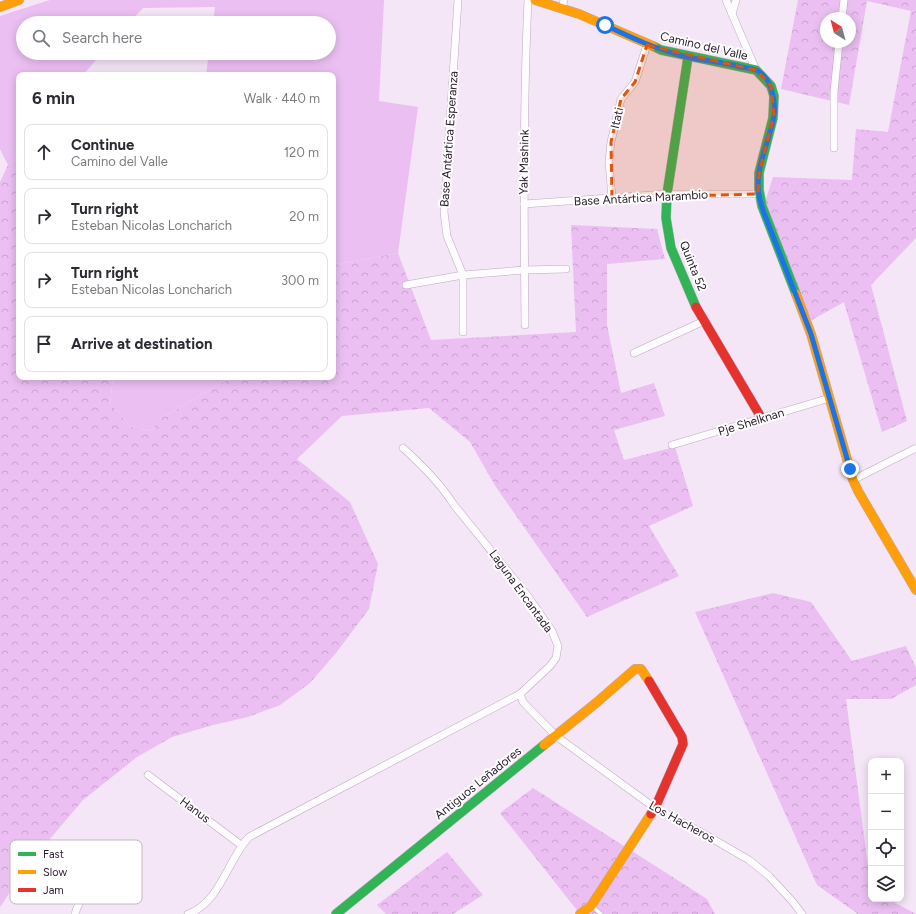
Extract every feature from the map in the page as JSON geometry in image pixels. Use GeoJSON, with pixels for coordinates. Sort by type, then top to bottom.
{"type":"FeatureCollection","features":[{"type":"Feature","properties":{"kind":"street"},"geometry":{"type":"LineString","coordinates":[[0,8],[19,0]]}},
{"type":"Feature","properties":{"kind":"street","name":"Base Antártica Esperanza"},"geometry":{"type":"LineString","coordinates":[[458,0],[444,212],[447,236],[463,275]]}},
{"type":"Feature","properties":{"kind":"street","name":"Yak Mashink"},"geometry":{"type":"LineString","coordinates":[[525,325],[525,79],[528,0]]}},
{"type":"Feature","properties":{"kind":"street","name":"Camino del Valle"},"geometry":{"type":"LineString","coordinates":[[535,0],[563,4],[647,45],[661,50],[688,57],[756,70]]}},
{"type":"Feature","properties":{"kind":"street"},"geometry":{"type":"LineString","coordinates":[[726,0],[756,70],[771,86],[774,103],[774,115],[759,174],[758,194],[764,213],[811,334],[853,480],[916,590]]}},
{"type":"Feature","properties":{"kind":"street"},"geometry":{"type":"LineString","coordinates":[[732,14],[736,0]]}},
{"type":"Feature","properties":{"kind":"street"},"geometry":{"type":"LineString","coordinates":[[843,12],[844,0]]}},
{"type":"Feature","properties":{"kind":"street","name":"Itati"},"geometry":{"type":"LineString","coordinates":[[612,198],[609,161],[611,142],[621,99],[635,82],[647,45]]}},
{"type":"Feature","properties":{"kind":"street"},"geometry":{"type":"LineString","coordinates":[[834,148],[834,92],[838,48]]}},
{"type":"Feature","properties":{"kind":"street","name":"Quinta 52"},"geometry":{"type":"LineString","coordinates":[[688,57],[667,194],[666,218],[671,248],[697,309],[762,419]]}},
{"type":"Feature","properties":{"kind":"street","name":"Base Antártica Marambio"},"geometry":{"type":"LineString","coordinates":[[524,204],[667,194],[758,194]]}},
{"type":"Feature","properties":{"kind":"street"},"geometry":{"type":"LineString","coordinates":[[406,285],[463,275],[524,270],[566,269]]}},
{"type":"Feature","properties":{"kind":"street"},"geometry":{"type":"LineString","coordinates":[[463,275],[463,332]]}},
{"type":"Feature","properties":{"kind":"street"},"geometry":{"type":"LineString","coordinates":[[634,352],[704,321]]}},
{"type":"Feature","properties":{"kind":"street","name":"Pje Shelknan"},"geometry":{"type":"LineString","coordinates":[[672,445],[830,398]]}},
{"type":"Feature","properties":{"kind":"street","name":"Laguna Encantada"},"geometry":{"type":"LineString","coordinates":[[241,845],[249,837],[520,694],[550,666],[556,658],[558,646],[552,631],[527,595],[424,467],[403,448]]}},
{"type":"Feature","properties":{"kind":"street"},"geometry":{"type":"LineString","coordinates":[[853,480],[916,448]]}},
{"type":"Feature","properties":{"kind":"street","name":"Antiguos Leñadores"},"geometry":{"type":"LineString","coordinates":[[336,914],[556,736],[635,669],[641,669],[645,673],[682,737],[683,744],[655,808]]}},
{"type":"Feature","properties":{"kind":"street"},"geometry":{"type":"LineString","coordinates":[[520,694],[523,702],[556,736]]}},
{"type":"Feature","properties":{"kind":"street","name":"Los Hacheros"},"geometry":{"type":"LineString","coordinates":[[556,736],[655,808],[749,860],[769,876],[794,902],[802,914]]}},
{"type":"Feature","properties":{"kind":"street","name":"Hanus"},"geometry":{"type":"LineString","coordinates":[[148,775],[241,845]]}},
{"type":"Feature","properties":{"kind":"street"},"geometry":{"type":"LineString","coordinates":[[580,914],[591,906],[655,808]]}},
{"type":"Feature","properties":{"kind":"street"},"geometry":{"type":"LineString","coordinates":[[188,914],[203,906],[223,880],[241,845]]}},
{"type":"Feature","properties":{"kind":"street"},"geometry":{"type":"LineString","coordinates":[[75,914],[78,904]]}},
{"type":"Feature","properties":{"kind":"lane"},"geometry":{"type":"LineString","coordinates":[[591,906],[601,914]]}},
{"type":"Feature","properties":{"kind":"highlighted area"},"geometry":{"type":"Polygon","coordinates":[[[647,45],[756,70],[771,86],[774,115],[759,174],[758,194],[612,198],[611,142],[621,99],[635,82],[647,45]]]}},
{"type":"Feature","properties":{"kind":"green space"},"geometry":{"type":"Polygon","coordinates":[[[50,0],[384,0],[379,101],[418,107],[398,253],[336,264],[336,72],[206,72],[208,60],[336,60],[336,16],[214,16],[215,7],[143,8],[136,16],[16,16],[16,60],[96,60],[86,72],[16,72],[16,159],[8,165],[0,149],[0,16],[50,0]]]}},
{"type":"Feature","properties":{"kind":"green space"},"geometry":{"type":"Polygon","coordinates":[[[798,0],[916,0],[916,238],[871,285],[907,421],[882,432],[844,302],[810,321],[765,202],[773,177],[852,180],[856,129],[888,132],[911,11],[867,1],[849,105],[781,89],[798,0]]]}},
{"type":"Feature","properties":{"kind":"green space"},"geometry":{"type":"Polygon","coordinates":[[[16,159],[16,380],[113,380],[110,403],[131,427],[152,431],[158,420],[227,380],[336,380],[336,264],[398,253],[431,340],[576,332],[571,225],[657,229],[665,259],[607,264],[607,325],[621,393],[654,383],[665,416],[614,430],[624,460],[675,447],[693,506],[649,526],[679,576],[587,617],[496,487],[470,442],[429,408],[342,416],[297,459],[350,502],[378,564],[369,609],[336,653],[310,683],[280,705],[248,717],[172,737],[137,757],[83,800],[49,840],[10,840],[10,892],[0,907],[0,182],[8,165],[16,159]]]}},
{"type":"Feature","properties":{"kind":"green space"},"geometry":{"type":"Polygon","coordinates":[[[113,380],[227,380],[158,420],[152,431],[131,427],[110,403],[113,380]]]}},
{"type":"Feature","properties":{"kind":"green space"},"geometry":{"type":"Polygon","coordinates":[[[773,593],[811,602],[852,661],[906,646],[916,668],[916,685],[891,699],[846,699],[868,866],[868,902],[894,902],[916,914],[858,914],[817,885],[695,612],[773,593]]]}},
{"type":"Feature","properties":{"kind":"green space"},"geometry":{"type":"Polygon","coordinates":[[[533,788],[707,899],[715,914],[580,914],[500,813],[533,788]]]}},
{"type":"Feature","properties":{"kind":"green space"},"geometry":{"type":"Polygon","coordinates":[[[447,852],[483,895],[453,914],[386,914],[377,905],[447,852]]]}},
{"type":"Feature","properties":{"kind":"traffic: fast"},"geometry":{"type":"LineString","coordinates":[[653,46],[661,50],[756,70],[771,86],[774,96],[773,118],[759,173],[759,190],[762,206],[796,294]]}},
{"type":"Feature","properties":{"kind":"traffic: fast"},"geometry":{"type":"LineString","coordinates":[[688,57],[667,194],[666,218],[671,248],[696,307]]}},
{"type":"Feature","properties":{"kind":"traffic: fast"},"geometry":{"type":"LineString","coordinates":[[336,914],[544,745]]}},
{"type":"Feature","properties":{"kind":"traffic: slow"},"geometry":{"type":"LineString","coordinates":[[0,7],[19,0]]}},
{"type":"Feature","properties":{"kind":"traffic: slow"},"geometry":{"type":"LineString","coordinates":[[535,0],[579,14],[653,46]]}},
{"type":"Feature","properties":{"kind":"traffic: slow"},"geometry":{"type":"LineString","coordinates":[[796,294],[811,334],[853,480],[916,590]]}},
{"type":"Feature","properties":{"kind":"traffic: slow"},"geometry":{"type":"LineString","coordinates":[[544,745],[635,669],[641,669],[649,681]]}},
{"type":"Feature","properties":{"kind":"traffic: slow"},"geometry":{"type":"LineString","coordinates":[[580,914],[591,906],[651,814]]}},
{"type":"Feature","properties":{"kind":"traffic: jam"},"geometry":{"type":"LineString","coordinates":[[696,307],[762,419]]}},
{"type":"Feature","properties":{"kind":"traffic: jam"},"geometry":{"type":"LineString","coordinates":[[649,681],[682,737],[683,744],[651,814]]}},
{"type":"Feature","properties":{"kind":"route"},"geometry":{"type":"LineString","coordinates":[[605,25],[661,50],[688,57],[756,70],[771,86],[774,103],[774,115],[759,174],[758,194],[811,334],[850,469]]}}]}
